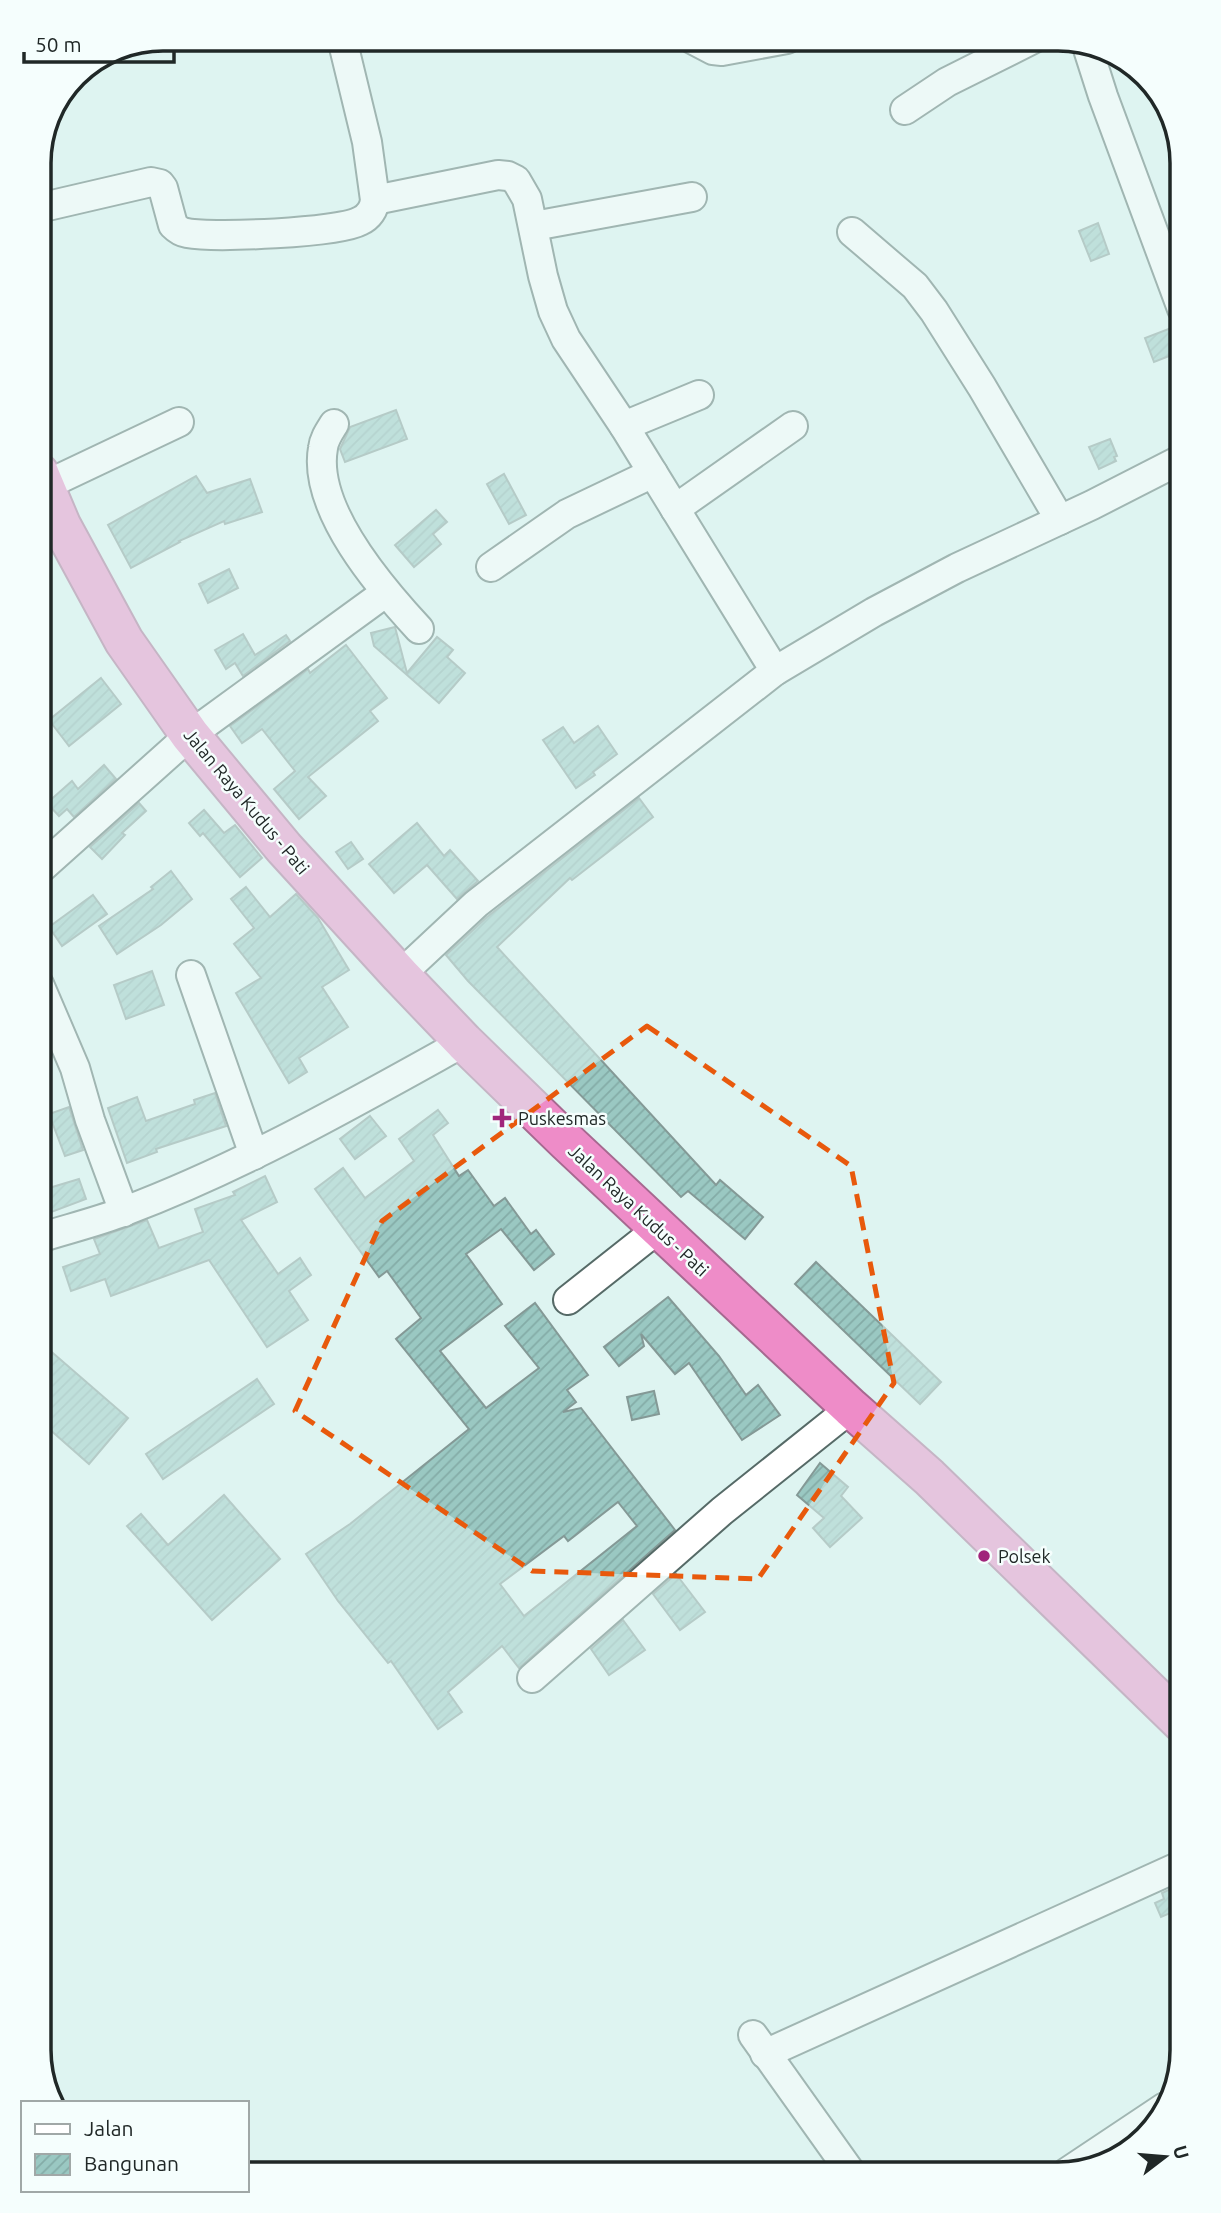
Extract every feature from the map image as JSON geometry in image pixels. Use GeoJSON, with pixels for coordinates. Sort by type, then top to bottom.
{"type":"FeatureCollection","features":[{"type":"Feature","properties":{"kind":"highway","name":"Jalan Raya Kudus - Pati"},"geometry":{"type":"LineString","coordinates":[[51,502],[117,629],[190,735],[284,848],[400,975],[464,1042],[567,1142],[929,1478],[1170,1711]]}},
{"type":"Feature","properties":{"kind":"street"},"geometry":{"type":"LineString","coordinates":[[51,205],[157,183],[163,188],[172,222],[179,231],[238,235],[352,224],[368,215],[373,209],[374,200],[367,142],[345,51]]}},
{"type":"Feature","properties":{"kind":"street"},"geometry":{"type":"LineString","coordinates":[[905,110],[947,82],[1009,51]]}},
{"type":"Feature","properties":{"kind":"street"},"geometry":{"type":"LineString","coordinates":[[1090,56],[1107,109],[1170,277]]}},
{"type":"Feature","properties":{"kind":"street"},"geometry":{"type":"LineString","coordinates":[[374,200],[482,178],[508,176],[516,180],[523,190],[534,226],[543,276],[553,311],[566,339],[653,472],[775,671]]}},
{"type":"Feature","properties":{"kind":"street"},"geometry":{"type":"LineString","coordinates":[[534,226],[692,197]]}},
{"type":"Feature","properties":{"kind":"street"},"geometry":{"type":"LineString","coordinates":[[852,232],[915,286],[934,312],[982,387],[1060,520]]}},
{"type":"Feature","properties":{"kind":"street"},"geometry":{"type":"LineString","coordinates":[[624,426],[699,395]]}},
{"type":"Feature","properties":{"kind":"street"},"geometry":{"type":"LineString","coordinates":[[51,476],[179,422]]}},
{"type":"Feature","properties":{"kind":"street"},"geometry":{"type":"LineString","coordinates":[[334,424],[325,439],[322,454],[325,483],[331,503],[344,531],[385,593],[419,629]]}},
{"type":"Feature","properties":{"kind":"street"},"geometry":{"type":"LineString","coordinates":[[675,509],[793,426]]}},
{"type":"Feature","properties":{"kind":"street"},"geometry":{"type":"LineString","coordinates":[[400,975],[476,904],[775,671],[874,612],[957,568],[1170,464]]}},
{"type":"Feature","properties":{"kind":"street"},"geometry":{"type":"LineString","coordinates":[[491,567],[567,514],[653,472]]}},
{"type":"Feature","properties":{"kind":"street"},"geometry":{"type":"LineString","coordinates":[[51,859],[190,735],[385,593]]}},
{"type":"Feature","properties":{"kind":"street"},"geometry":{"type":"LineString","coordinates":[[191,975],[254,1155]]}},
{"type":"Feature","properties":{"kind":"street"},"geometry":{"type":"LineString","coordinates":[[51,1029],[75,1069],[90,1120],[124,1212]]}},
{"type":"Feature","properties":{"kind":"street"},"geometry":{"type":"LineString","coordinates":[[51,1234],[124,1212],[254,1155],[296,1135],[464,1042]]}},
{"type":"Feature","properties":{"kind":"street"},"geometry":{"type":"LineString","coordinates":[[568,1300],[659,1228]]}},
{"type":"Feature","properties":{"kind":"street"},"geometry":{"type":"LineString","coordinates":[[532,1678],[722,1511],[851,1408]]}},
{"type":"Feature","properties":{"kind":"street"},"geometry":{"type":"LineString","coordinates":[[843,2162],[759,2045],[1170,1870]]}},
{"type":"Feature","properties":{"kind":"street"},"geometry":{"type":"LineString","coordinates":[[1090,2157],[1144,2121]]}},
{"type":"Feature","properties":{"kind":"highlighted area"},"geometry":{"type":"Polygon","coordinates":[[[647,1026],[851,1166],[894,1383],[758,1579],[532,1571],[295,1411],[382,1221],[647,1026]]]}},
{"type":"Feature","properties":{"kind":"building"},"geometry":{"type":"Polygon","coordinates":[[[1098,223],[1109,254],[1091,261],[1079,231],[1098,223]]]}},
{"type":"Feature","properties":{"kind":"building"},"geometry":{"type":"Polygon","coordinates":[[[1170,328],[1170,356],[1154,362],[1145,338],[1170,328]]]}},
{"type":"Feature","properties":{"kind":"building"},"geometry":{"type":"Polygon","coordinates":[[[396,410],[407,439],[345,462],[340,449],[350,427],[396,410]]]}},
{"type":"Feature","properties":{"kind":"building"},"geometry":{"type":"Polygon","coordinates":[[[1110,439],[1117,456],[1114,457],[1116,461],[1099,469],[1089,447],[1110,439]]]}},
{"type":"Feature","properties":{"kind":"building"},"geometry":{"type":"Polygon","coordinates":[[[504,474],[526,515],[509,524],[487,484],[504,474]]]}},
{"type":"Feature","properties":{"kind":"building"},"geometry":{"type":"Polygon","coordinates":[[[196,476],[207,493],[250,479],[262,512],[225,524],[224,521],[179,541],[131,568],[108,525],[196,476]]]}},
{"type":"Feature","properties":{"kind":"building"},"geometry":{"type":"Polygon","coordinates":[[[436,510],[447,522],[433,534],[441,544],[414,567],[395,545],[436,510]]]}},
{"type":"Feature","properties":{"kind":"building"},"geometry":{"type":"Polygon","coordinates":[[[229,569],[238,588],[208,603],[199,584],[229,569]]]}},
{"type":"Feature","properties":{"kind":"building"},"geometry":{"type":"Polygon","coordinates":[[[395,627],[407,673],[437,637],[453,650],[447,657],[465,673],[439,703],[374,646],[371,633],[395,627]]]}},
{"type":"Feature","properties":{"kind":"building"},"geometry":{"type":"Polygon","coordinates":[[[243,634],[255,655],[286,635],[290,641],[243,676],[235,663],[226,669],[215,650],[243,634]]]}},
{"type":"Feature","properties":{"kind":"building"},"geometry":{"type":"Polygon","coordinates":[[[346,645],[387,698],[370,711],[378,721],[308,777],[326,796],[299,819],[274,789],[295,771],[262,729],[242,743],[230,726],[308,669],[310,673],[346,645]]]}},
{"type":"Feature","properties":{"kind":"building"},"geometry":{"type":"Polygon","coordinates":[[[101,678],[121,704],[69,746],[51,723],[51,718],[101,678]]]}},
{"type":"Feature","properties":{"kind":"building"},"geometry":{"type":"Polygon","coordinates":[[[598,726],[617,754],[593,772],[595,775],[576,788],[543,740],[563,727],[574,743],[598,726]]]}},
{"type":"Feature","properties":{"kind":"building"},"geometry":{"type":"Polygon","coordinates":[[[104,765],[116,779],[74,817],[67,809],[59,816],[51,807],[51,799],[72,781],[78,789],[104,765]]]}},
{"type":"Feature","properties":{"kind":"building"},"geometry":{"type":"Polygon","coordinates":[[[639,798],[653,817],[572,880],[570,878],[497,947],[716,1185],[720,1180],[763,1217],[745,1239],[688,1191],[681,1197],[468,981],[446,955],[487,917],[639,798]]]}},
{"type":"Feature","properties":{"kind":"building"},"geometry":{"type":"Polygon","coordinates":[[[139,803],[146,811],[122,833],[125,835],[102,859],[90,847],[139,803]]]}},
{"type":"Feature","properties":{"kind":"building"},"geometry":{"type":"Polygon","coordinates":[[[204,810],[224,833],[235,825],[262,858],[240,877],[203,833],[200,836],[189,823],[204,810]]]}},
{"type":"Feature","properties":{"kind":"building"},"geometry":{"type":"Polygon","coordinates":[[[417,823],[444,856],[450,850],[478,881],[457,899],[427,865],[394,893],[369,864],[417,823]]]}},
{"type":"Feature","properties":{"kind":"building"},"geometry":{"type":"Polygon","coordinates":[[[351,842],[363,859],[348,869],[336,852],[351,842]]]}},
{"type":"Feature","properties":{"kind":"building"},"geometry":{"type":"Polygon","coordinates":[[[171,871],[192,899],[161,925],[117,954],[99,926],[153,889],[151,887],[171,871]]]}},
{"type":"Feature","properties":{"kind":"building"},"geometry":{"type":"Polygon","coordinates":[[[246,887],[270,917],[296,894],[318,918],[349,970],[322,987],[348,1027],[299,1058],[307,1072],[289,1083],[236,993],[261,978],[234,944],[254,928],[231,899],[246,887]]]}},
{"type":"Feature","properties":{"kind":"building"},"geometry":{"type":"Polygon","coordinates":[[[93,895],[107,914],[62,946],[51,926],[93,895]]]}},
{"type":"Feature","properties":{"kind":"building"},"geometry":{"type":"Polygon","coordinates":[[[152,971],[164,1005],[126,1019],[114,985],[152,971]]]}},
{"type":"Feature","properties":{"kind":"building"},"geometry":{"type":"Polygon","coordinates":[[[215,1093],[226,1126],[156,1149],[157,1152],[127,1163],[108,1108],[137,1097],[146,1121],[195,1104],[194,1100],[215,1093]]]}},
{"type":"Feature","properties":{"kind":"building"},"geometry":{"type":"Polygon","coordinates":[[[69,1107],[83,1150],[65,1156],[51,1113],[69,1107]]]}},
{"type":"Feature","properties":{"kind":"building"},"geometry":{"type":"Polygon","coordinates":[[[438,1110],[448,1123],[433,1135],[459,1176],[468,1170],[494,1206],[505,1198],[531,1234],[536,1230],[554,1254],[534,1270],[501,1229],[466,1254],[502,1304],[440,1351],[486,1408],[539,1368],[505,1326],[535,1303],[588,1375],[567,1390],[576,1402],[563,1412],[581,1408],[675,1530],[519,1668],[502,1646],[448,1692],[462,1712],[438,1729],[391,1661],[388,1663],[338,1601],[306,1554],[350,1524],[469,1429],[396,1339],[421,1318],[387,1271],[379,1277],[315,1189],[343,1168],[365,1198],[414,1161],[399,1139],[438,1110]],[[618,1502],[568,1541],[564,1536],[500,1584],[524,1616],[637,1526],[618,1502]]]}},
{"type":"Feature","properties":{"kind":"building"},"geometry":{"type":"Polygon","coordinates":[[[370,1116],[386,1136],[355,1159],[340,1139],[370,1116]]]}},
{"type":"Feature","properties":{"kind":"building"},"geometry":{"type":"Polygon","coordinates":[[[265,1176],[277,1202],[241,1220],[278,1274],[300,1258],[311,1275],[289,1291],[308,1320],[267,1347],[209,1260],[111,1296],[105,1279],[71,1291],[63,1267],[100,1254],[94,1239],[147,1220],[159,1248],[203,1232],[195,1209],[235,1195],[233,1192],[265,1176]]]}},
{"type":"Feature","properties":{"kind":"building"},"geometry":{"type":"Polygon","coordinates":[[[79,1179],[86,1199],[51,1212],[51,1187],[79,1179]]]}},
{"type":"Feature","properties":{"kind":"building"},"geometry":{"type":"Polygon","coordinates":[[[816,1262],[941,1382],[920,1404],[795,1284],[816,1262]]]}},
{"type":"Feature","properties":{"kind":"building"},"geometry":{"type":"Polygon","coordinates":[[[668,1297],[719,1356],[746,1395],[758,1385],[780,1415],[742,1440],[689,1363],[675,1374],[641,1334],[644,1346],[619,1366],[604,1347],[668,1297]]]}},
{"type":"Feature","properties":{"kind":"building"},"geometry":{"type":"Polygon","coordinates":[[[51,1351],[128,1418],[89,1464],[51,1431],[51,1351]]]}},
{"type":"Feature","properties":{"kind":"building"},"geometry":{"type":"Polygon","coordinates":[[[257,1379],[274,1404],[163,1479],[146,1454],[257,1379]]]}},
{"type":"Feature","properties":{"kind":"building"},"geometry":{"type":"Polygon","coordinates":[[[654,1391],[659,1414],[632,1420],[627,1397],[654,1391]]]}},
{"type":"Feature","properties":{"kind":"building"},"geometry":{"type":"Polygon","coordinates":[[[820,1463],[848,1487],[841,1496],[862,1518],[830,1547],[813,1528],[824,1518],[797,1495],[820,1463]]]}},
{"type":"Feature","properties":{"kind":"building"},"geometry":{"type":"Polygon","coordinates":[[[224,1495],[280,1559],[212,1620],[127,1526],[141,1514],[168,1545],[224,1495]]]}},
{"type":"Feature","properties":{"kind":"building"},"geometry":{"type":"Polygon","coordinates":[[[676,1574],[705,1612],[680,1630],[653,1594],[676,1574]]]}},
{"type":"Feature","properties":{"kind":"building"},"geometry":{"type":"Polygon","coordinates":[[[623,1620],[645,1650],[609,1675],[591,1649],[623,1620]]]}},
{"type":"Feature","properties":{"kind":"building"},"geometry":{"type":"Polygon","coordinates":[[[1170,1889],[1170,1913],[1161,1917],[1155,1903],[1164,1899],[1162,1893],[1170,1889]]]}},
{"type":"Feature","properties":{"kind":"place","name":"Puskesmas"},"geometry":{"type":"Point","coordinates":[502,1118]}},
{"type":"Feature","properties":{"kind":"place","name":"Polsek"},"geometry":{"type":"Point","coordinates":[984,1556]}}]}
